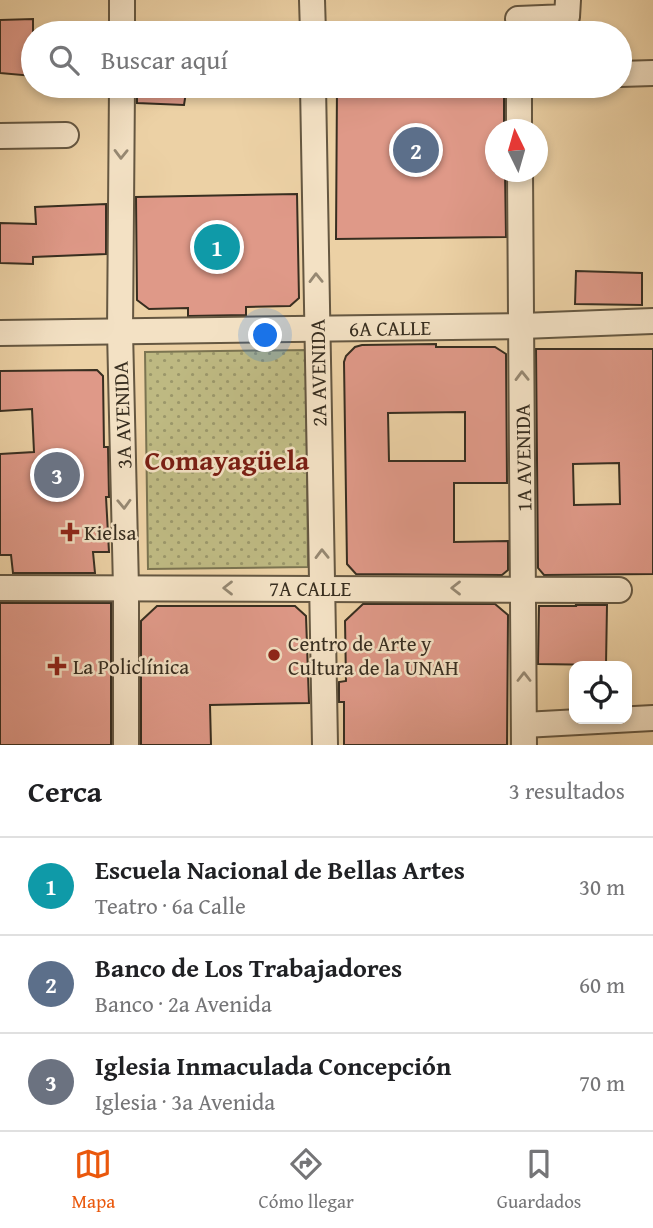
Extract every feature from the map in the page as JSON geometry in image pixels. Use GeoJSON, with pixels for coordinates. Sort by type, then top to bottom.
{"type":"FeatureCollection","features":[{"type":"Feature","properties":{"kind":"street"},"geometry":{"type":"LineString","coordinates":[[122,0],[122,21]]}},
{"type":"Feature","properties":{"kind":"street"},"geometry":{"type":"LineString","coordinates":[[312,0],[313,21]]}},
{"type":"Feature","properties":{"kind":"street"},"geometry":{"type":"LineString","coordinates":[[518,17],[567,17]]}},
{"type":"Feature","properties":{"kind":"street"},"geometry":{"type":"LineString","coordinates":[[632,74],[653,74]]}},
{"type":"Feature","properties":{"kind":"street","name":"3A AVENIDA"},"geometry":{"type":"LineString","coordinates":[[122,98],[120,331],[126,588],[126,745]]}},
{"type":"Feature","properties":{"kind":"street","name":"2A AVENIDA"},"geometry":{"type":"LineString","coordinates":[[313,98],[325,745]]}},
{"type":"Feature","properties":{"kind":"street"},"geometry":{"type":"LineString","coordinates":[[519,98],[519,119]]}},
{"type":"Feature","properties":{"kind":"street"},"geometry":{"type":"LineString","coordinates":[[0,136],[66,135]]}},
{"type":"Feature","properties":{"kind":"street","name":"1A AVENIDA"},"geometry":{"type":"LineString","coordinates":[[520,182],[524,735]]}},
{"type":"Feature","properties":{"kind":"street","name":"6A CALLE"},"geometry":{"type":"LineString","coordinates":[[0,333],[522,326],[653,321]]}},
{"type":"Feature","properties":{"kind":"street","name":"7A CALLE"},"geometry":{"type":"LineString","coordinates":[[0,588],[619,590]]}},
{"type":"Feature","properties":{"kind":"street"},"geometry":{"type":"LineString","coordinates":[[524,735],[653,718]]}},
{"type":"Feature","properties":{"kind":"shaded area"},"geometry":{"type":"Polygon","coordinates":[[[306,350],[308,567],[148,569],[145,352],[306,350]]]}},
{"type":"Feature","properties":{"kind":"building"},"geometry":{"type":"Polygon","coordinates":[[[33,19],[21,21],[21,75],[0,73],[0,20],[33,19]]]}},
{"type":"Feature","properties":{"kind":"building"},"geometry":{"type":"Polygon","coordinates":[[[137,98],[185,98],[184,105],[137,103],[137,98]]]}},
{"type":"Feature","properties":{"kind":"building"},"geometry":{"type":"Polygon","coordinates":[[[337,98],[504,98],[504,119],[485,119],[485,182],[505,182],[506,237],[336,239],[337,98]]]}},
{"type":"Feature","properties":{"kind":"building"},"geometry":{"type":"Polygon","coordinates":[[[297,194],[299,298],[290,306],[246,307],[246,315],[188,316],[188,308],[149,309],[137,300],[136,197],[297,194]]]}},
{"type":"Feature","properties":{"kind":"building"},"geometry":{"type":"Polygon","coordinates":[[[106,204],[106,254],[33,257],[33,264],[0,263],[0,223],[36,224],[35,207],[106,204]]]}},
{"type":"Feature","properties":{"kind":"building"},"geometry":{"type":"Polygon","coordinates":[[[576,271],[642,273],[642,305],[575,304],[576,271]]]}},
{"type":"Feature","properties":{"kind":"building"},"geometry":{"type":"Polygon","coordinates":[[[436,344],[436,347],[495,347],[506,354],[507,483],[454,483],[454,542],[508,541],[508,570],[502,575],[356,574],[347,564],[344,362],[355,347],[436,344]],[[465,412],[388,413],[389,461],[465,461],[465,412]]]}},
{"type":"Feature","properties":{"kind":"building"},"geometry":{"type":"Polygon","coordinates":[[[536,349],[653,349],[653,574],[544,575],[538,568],[536,349]],[[619,463],[573,464],[574,505],[620,504],[619,463]]]}},
{"type":"Feature","properties":{"kind":"building"},"geometry":{"type":"Polygon","coordinates":[[[97,370],[103,376],[104,447],[108,447],[109,497],[106,497],[109,552],[93,552],[95,573],[13,573],[11,555],[0,555],[0,454],[34,452],[32,409],[0,411],[0,371],[97,370]]]}},
{"type":"Feature","properties":{"kind":"building","name":"La Policlínica"},"geometry":{"type":"Polygon","coordinates":[[[0,603],[111,603],[111,745],[0,745],[0,603]]]}},
{"type":"Feature","properties":{"kind":"building"},"geometry":{"type":"Polygon","coordinates":[[[363,604],[495,604],[508,615],[507,745],[344,745],[344,702],[339,702],[339,682],[346,681],[345,621],[363,604]]]}},
{"type":"Feature","properties":{"kind":"building"},"geometry":{"type":"Polygon","coordinates":[[[575,605],[607,605],[606,661],[538,664],[539,606],[577,606],[575,605]]]}},
{"type":"Feature","properties":{"kind":"building","name":"Centro de Arte y Cultura de la UNAH"},"geometry":{"type":"Polygon","coordinates":[[[157,606],[295,606],[306,616],[309,703],[210,705],[211,745],[141,745],[141,621],[157,606]]]}},
{"type":"Feature","properties":{"kind":"place","name":"Banco de Los Trabajadores"},"geometry":{"type":"Point","coordinates":[416,150]}},
{"type":"Feature","properties":{"kind":"place","name":"Escuela Nacional de Bellas Artes"},"geometry":{"type":"Point","coordinates":[217,247]}},
{"type":"Feature","properties":{"kind":"place","name":"Iglesia Inmaculada Concepción"},"geometry":{"type":"Point","coordinates":[57,475]}},
{"type":"Feature","properties":{"kind":"place","name":"Kielsa"},"geometry":{"type":"Point","coordinates":[70,532]}},
{"type":"Feature","properties":{"kind":"place","name":"Centro de Arte y Cultura de la UNAH"},"geometry":{"type":"Point","coordinates":[274,655]}},
{"type":"Feature","properties":{"kind":"place","name":"La Policlínica"},"geometry":{"type":"Point","coordinates":[57,666]}},
{"type":"Feature","properties":{"kind":"district","name":"Comayagüela"},"geometry":{"type":"Point","coordinates":[227,459]}}]}
